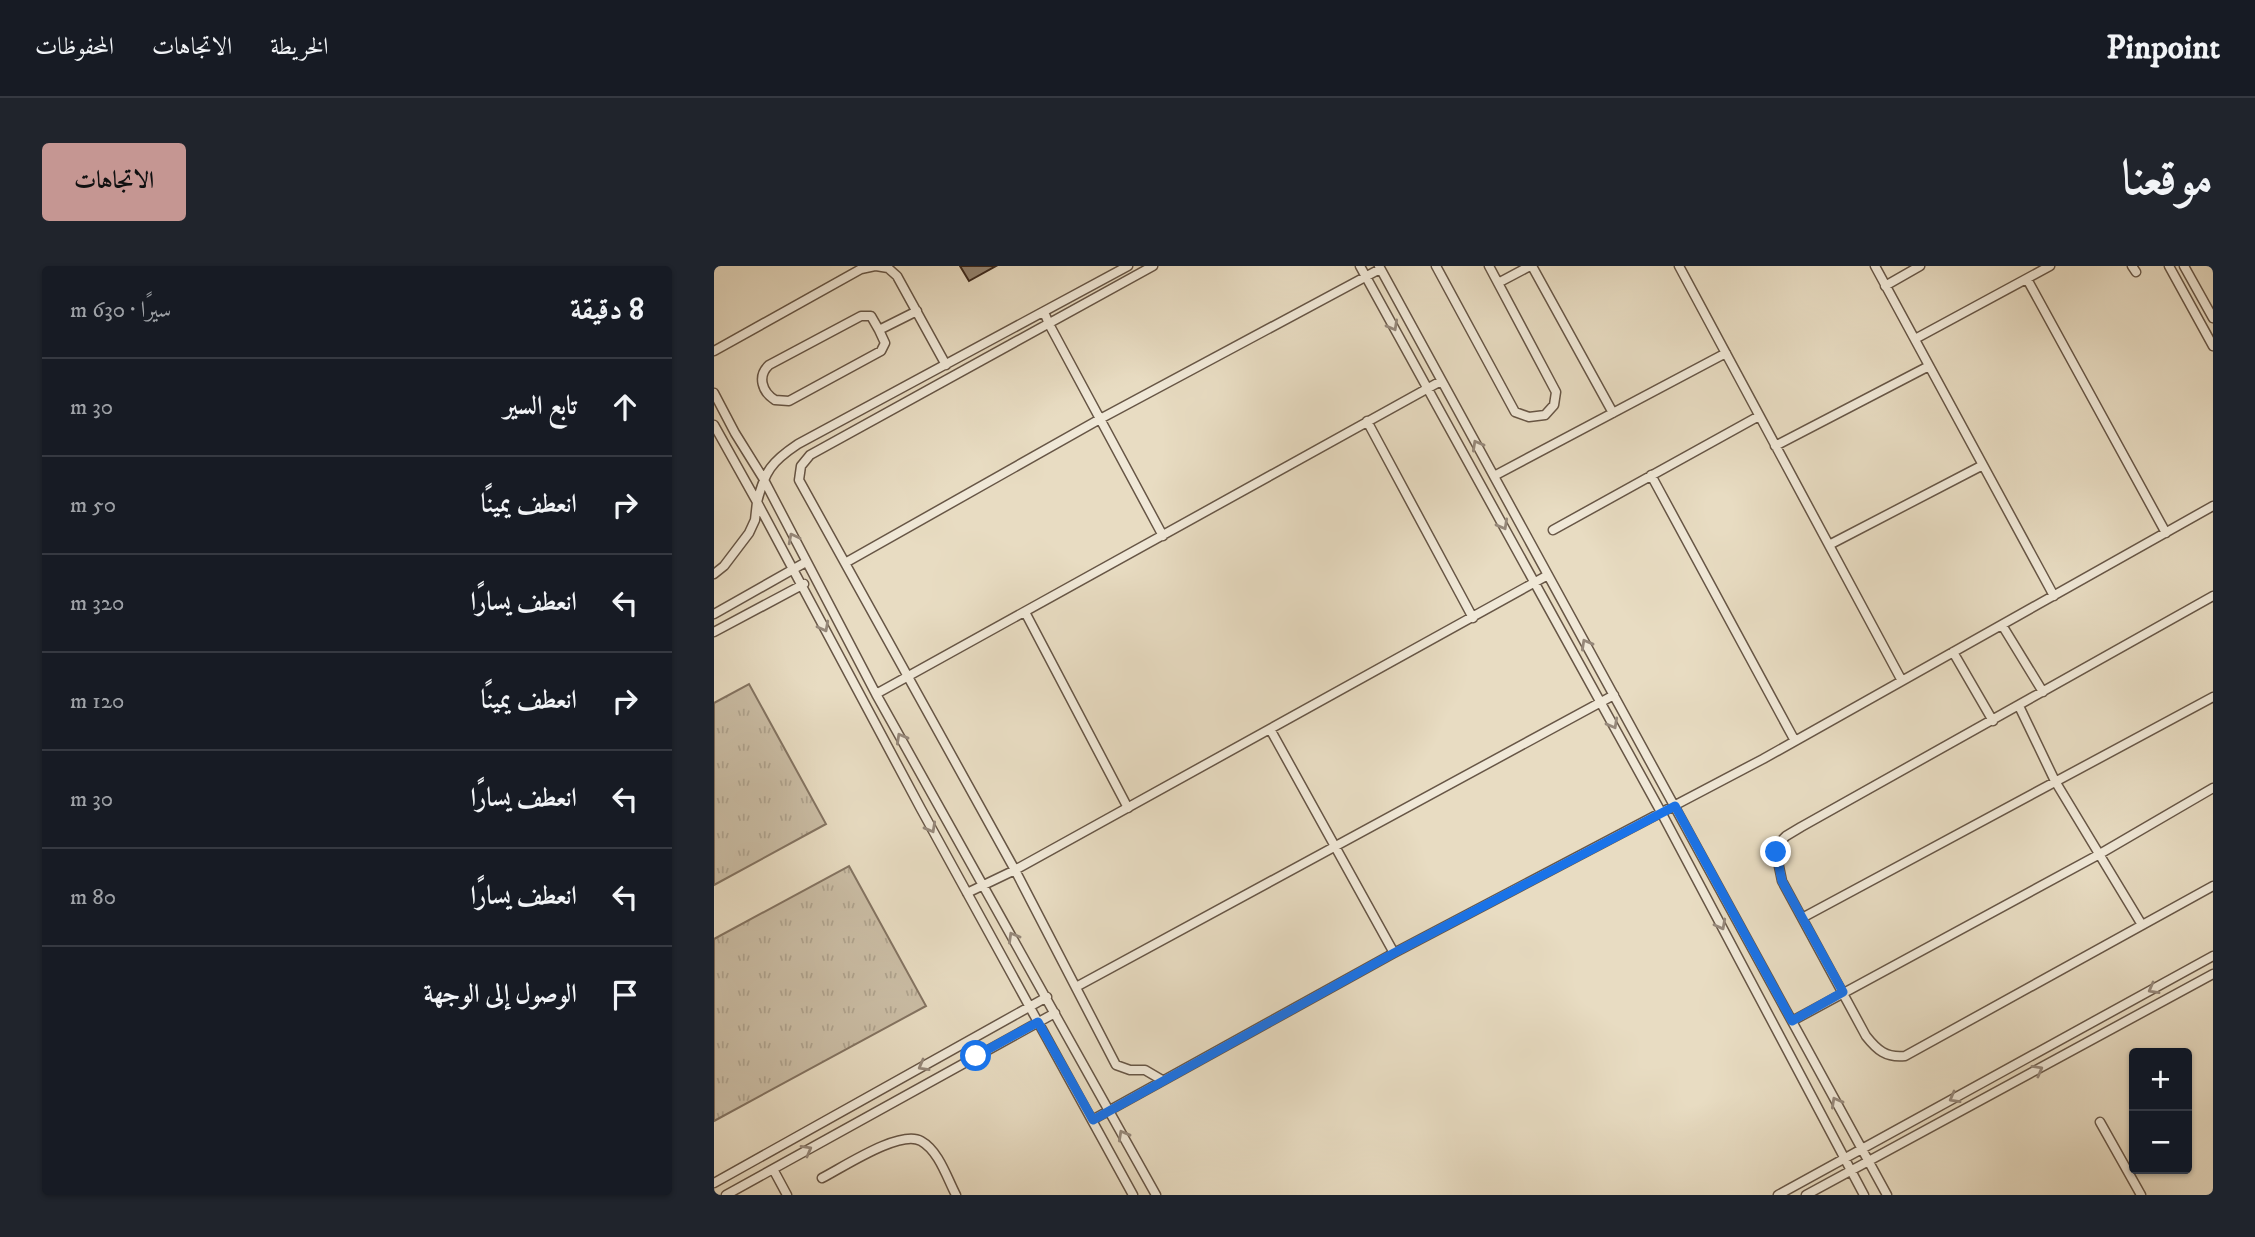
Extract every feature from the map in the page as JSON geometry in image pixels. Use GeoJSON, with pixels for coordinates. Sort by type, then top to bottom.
{"type":"FeatureCollection","features":[{"type":"Feature","properties":{"kind":"lane"},"geometry":{"type":"LineString","coordinates":[[714,351],[861,270],[876,266],[888,268],[897,276],[946,365]]}},
{"type":"Feature","properties":{"kind":"lane"},"geometry":{"type":"LineString","coordinates":[[714,574],[724,566],[749,533],[755,520],[763,478],[772,464],[798,444],[1128,266]]}},
{"type":"Feature","properties":{"kind":"lane"},"geometry":{"type":"LineString","coordinates":[[1153,266],[810,455],[801,467],[799,480],[1015,870],[1116,1065],[1130,1070],[1145,1070],[1162,1080]]}},
{"type":"Feature","properties":{"kind":"lane"},"geometry":{"type":"LineString","coordinates":[[1360,266],[1661,813],[1864,1195]]}},
{"type":"Feature","properties":{"kind":"lane"},"geometry":{"type":"LineString","coordinates":[[1436,266],[1515,412],[1529,417],[1545,415],[1554,405],[1556,392],[1489,266]]}},
{"type":"Feature","properties":{"kind":"lane"},"geometry":{"type":"LineString","coordinates":[[1498,283],[1531,266],[1613,413]]}},
{"type":"Feature","properties":{"kind":"lane"},"geometry":{"type":"LineString","coordinates":[[1679,266],[1902,681]]}},
{"type":"Feature","properties":{"kind":"lane"},"geometry":{"type":"LineString","coordinates":[[1875,266],[2054,596]]}},
{"type":"Feature","properties":{"kind":"lane"},"geometry":{"type":"LineString","coordinates":[[1885,286],[1920,266]]}},
{"type":"Feature","properties":{"kind":"lane"},"geometry":{"type":"LineString","coordinates":[[1915,339],[2050,266]]}},
{"type":"Feature","properties":{"kind":"lane"},"geometry":{"type":"LineString","coordinates":[[2169,266],[2213,346]]}},
{"type":"Feature","properties":{"kind":"lane"},"geometry":{"type":"LineString","coordinates":[[2184,266],[2213,318]]}},
{"type":"Feature","properties":{"kind":"lane"},"geometry":{"type":"LineString","coordinates":[[845,563],[1100,419],[1379,267],[1886,1195]]}},
{"type":"Feature","properties":{"kind":"lane"},"geometry":{"type":"LineString","coordinates":[[2027,279],[2166,533]]}},
{"type":"Feature","properties":{"kind":"lane"},"geometry":{"type":"LineString","coordinates":[[879,330],[917,311]]}},
{"type":"Feature","properties":{"kind":"lane"},"geometry":{"type":"LineString","coordinates":[[1044,312],[1163,536]]}},
{"type":"Feature","properties":{"kind":"lane"},"geometry":{"type":"LineString","coordinates":[[866,314],[871,316],[879,330],[885,342],[881,351],[789,401],[775,400],[765,391],[762,377],[764,370],[804,347],[866,314]]}},
{"type":"Feature","properties":{"kind":"lane"},"geometry":{"type":"LineString","coordinates":[[1494,476],[1726,353]]}},
{"type":"Feature","properties":{"kind":"lane"},"geometry":{"type":"LineString","coordinates":[[1775,446],[1929,366]]}},
{"type":"Feature","properties":{"kind":"lane"},"geometry":{"type":"LineString","coordinates":[[877,694],[1441,381]]}},
{"type":"Feature","properties":{"kind":"lane"},"geometry":{"type":"LineString","coordinates":[[714,393],[763,478],[877,694],[1156,1195]]}},
{"type":"Feature","properties":{"kind":"lane"},"geometry":{"type":"LineString","coordinates":[[1553,530],[1759,416]]}},
{"type":"Feature","properties":{"kind":"lane"},"geometry":{"type":"LineString","coordinates":[[1367,421],[1473,618]]}},
{"type":"Feature","properties":{"kind":"lane"},"geometry":{"type":"LineString","coordinates":[[714,425],[1133,1195]]}},
{"type":"Feature","properties":{"kind":"lane"},"geometry":{"type":"LineString","coordinates":[[720,436],[733,440],[735,433]]}},
{"type":"Feature","properties":{"kind":"lane"},"geometry":{"type":"LineString","coordinates":[[1829,544],[1983,465]]}},
{"type":"Feature","properties":{"kind":"lane"},"geometry":{"type":"LineString","coordinates":[[1651,475],[1795,741]]}},
{"type":"Feature","properties":{"kind":"lane"},"geometry":{"type":"LineString","coordinates":[[1093,1120],[1394,953],[1795,741],[2213,506]]}},
{"type":"Feature","properties":{"kind":"lane"},"geometry":{"type":"LineString","coordinates":[[714,614],[806,562]]}},
{"type":"Feature","properties":{"kind":"lane"},"geometry":{"type":"LineString","coordinates":[[967,892],[1015,870],[1548,575]]}},
{"type":"Feature","properties":{"kind":"lane"},"geometry":{"type":"LineString","coordinates":[[714,632],[814,578]]}},
{"type":"Feature","properties":{"kind":"lane"},"geometry":{"type":"LineString","coordinates":[[2213,596],[1801,827],[1780,842],[1776,852],[1779,872],[1866,1036],[1877,1051],[1896,1057],[1905,1056],[2213,886]]}},
{"type":"Feature","properties":{"kind":"lane"},"geometry":{"type":"LineString","coordinates":[[1025,612],[1128,808]]}},
{"type":"Feature","properties":{"kind":"lane"},"geometry":{"type":"LineString","coordinates":[[2003,625],[2043,692]]}},
{"type":"Feature","properties":{"kind":"lane"},"geometry":{"type":"LineString","coordinates":[[1953,652],[1993,721]]}},
{"type":"Feature","properties":{"kind":"lane"},"geometry":{"type":"LineString","coordinates":[[1076,987],[1614,695]]}},
{"type":"Feature","properties":{"kind":"lane"},"geometry":{"type":"LineString","coordinates":[[1802,918],[2213,697]]}},
{"type":"Feature","properties":{"kind":"lane"},"geometry":{"type":"LineString","coordinates":[[2020,706],[2055,781],[2142,925]]}},
{"type":"Feature","properties":{"kind":"lane"},"geometry":{"type":"LineString","coordinates":[[1270,729],[1394,953]]}},
{"type":"Feature","properties":{"kind":"lane"},"geometry":{"type":"LineString","coordinates":[[1792,1021],[2098,855],[2213,788]]}},
{"type":"Feature","properties":{"kind":"lane"},"geometry":{"type":"LineString","coordinates":[[1778,1195],[2213,956]]}},
{"type":"Feature","properties":{"kind":"lane"},"geometry":{"type":"LineString","coordinates":[[1805,1195],[2213,974]]}},
{"type":"Feature","properties":{"kind":"lane"},"geometry":{"type":"LineString","coordinates":[[714,1183],[1047,997]]}},
{"type":"Feature","properties":{"kind":"lane"},"geometry":{"type":"LineString","coordinates":[[726,1195],[1055,1013]]}},
{"type":"Feature","properties":{"kind":"lane"},"geometry":{"type":"LineString","coordinates":[[2100,1122],[2141,1195]]}},
{"type":"Feature","properties":{"kind":"lane"},"geometry":{"type":"LineString","coordinates":[[822,1178],[898,1139],[919,1140],[938,1159],[956,1195]]}},
{"type":"Feature","properties":{"kind":"lane"},"geometry":{"type":"LineString","coordinates":[[773,1169],[787,1195]]}},
{"type":"Feature","properties":{"kind":"green space"},"geometry":{"type":"Polygon","coordinates":[[[749,684],[826,824],[714,885],[714,703],[749,684]]]}},
{"type":"Feature","properties":{"kind":"green space"},"geometry":{"type":"Polygon","coordinates":[[[849,866],[926,1006],[714,1121],[714,939],[849,866]]]}},
{"type":"Feature","properties":{"kind":"building"},"geometry":{"type":"Polygon","coordinates":[[[960,266],[996,266],[969,281],[960,266]]]}},
{"type":"Feature","properties":{"kind":"route"},"geometry":{"type":"LineString","coordinates":[[976,1056],[1038,1022],[1093,1120],[1394,953],[1675,806],[1792,1021],[1843,992],[1782,881],[1776,852]]}}]}
